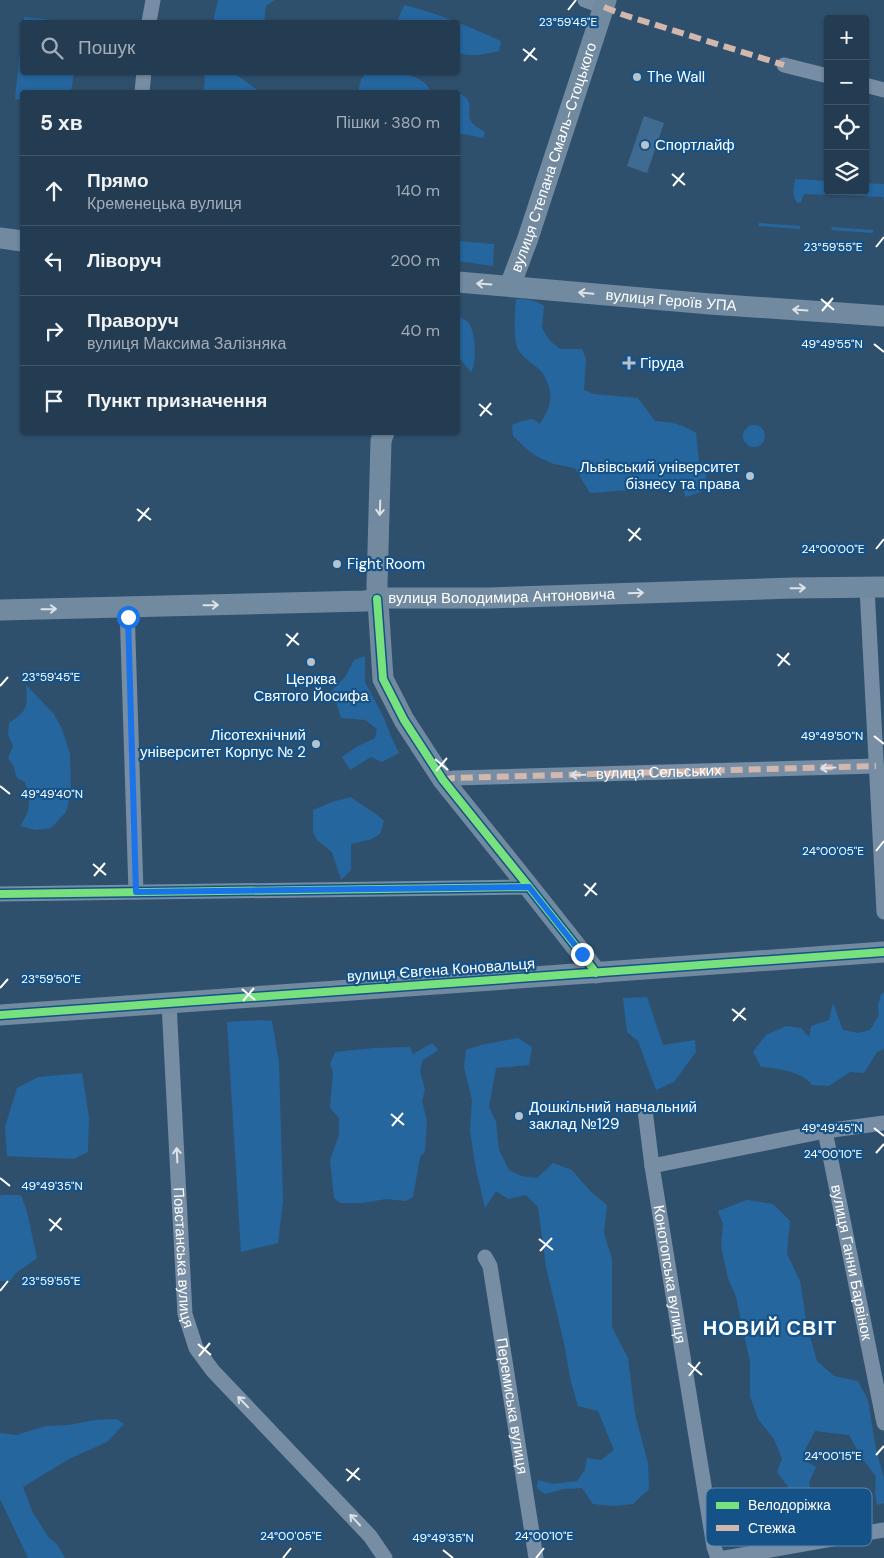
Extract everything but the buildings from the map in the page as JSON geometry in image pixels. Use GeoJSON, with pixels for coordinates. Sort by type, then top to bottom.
{"type":"FeatureCollection","features":[{"type":"Feature","properties":{"kind":"street"},"geometry":{"type":"LineString","coordinates":[[149,20],[153,0]]}},
{"type":"Feature","properties":{"kind":"street","name":"вулиця Степана Смаль-Стоцького"},"geometry":{"type":"LineString","coordinates":[[510,286],[528,238],[599,2]]}},
{"type":"Feature","properties":{"kind":"street"},"geometry":{"type":"LineString","coordinates":[[784,65],[824,75]]}},
{"type":"Feature","properties":{"kind":"street"},"geometry":{"type":"LineString","coordinates":[[142,90],[144,75]]}},
{"type":"Feature","properties":{"kind":"street"},"geometry":{"type":"LineString","coordinates":[[869,87],[884,90]]}},
{"type":"Feature","properties":{"kind":"street"},"geometry":{"type":"LineString","coordinates":[[0,238],[20,241]]}},
{"type":"Feature","properties":{"kind":"street","name":"вулиця Героїв УПА"},"geometry":{"type":"LineString","coordinates":[[460,282],[701,303],[884,316]]}},
{"type":"Feature","properties":{"kind":"street"},"geometry":{"type":"LineString","coordinates":[[383,435],[377,599],[383,679],[404,720],[443,780],[596,973]]}},
{"type":"Feature","properties":{"kind":"street"},"geometry":{"type":"LineString","coordinates":[[876,587],[876,766],[884,912]]}},
{"type":"Feature","properties":{"kind":"street","name":"вулиця Володимира Антоновича"},"geometry":{"type":"LineString","coordinates":[[0,610],[876,587]]}},
{"type":"Feature","properties":{"kind":"street"},"geometry":{"type":"LineString","coordinates":[[127,607],[136,892]]}},
{"type":"Feature","properties":{"kind":"street","name":"вулиця Сельських"},"geometry":{"type":"LineString","coordinates":[[443,780],[453,778],[876,766]]}},
{"type":"Feature","properties":{"kind":"street"},"geometry":{"type":"LineString","coordinates":[[0,894],[529,887]]}},
{"type":"Feature","properties":{"kind":"street","name":"вулиця Євгена Коновальця"},"geometry":{"type":"LineString","coordinates":[[0,1015],[884,952]]}},
{"type":"Feature","properties":{"kind":"street","name":"Повстанська вулиця"},"geometry":{"type":"LineString","coordinates":[[169,1003],[185,1314],[196,1348],[213,1371],[370,1536],[385,1558]]}},
{"type":"Feature","properties":{"kind":"street","name":"Конотопська вулиця"},"geometry":{"type":"LineString","coordinates":[[645,1110],[652,1166],[706,1498]]}},
{"type":"Feature","properties":{"kind":"street"},"geometry":{"type":"LineString","coordinates":[[652,1166],[825,1131],[884,1123]]}},
{"type":"Feature","properties":{"kind":"street","name":"вулиця Ганни Барвінок"},"geometry":{"type":"LineString","coordinates":[[825,1131],[878,1360],[884,1423]]}},
{"type":"Feature","properties":{"kind":"street","name":"Перемиська вулиця"},"geometry":{"type":"LineString","coordinates":[[485,1257],[490,1266],[536,1558]]}},
{"type":"Feature","properties":{"kind":"street","name":"Конотопська вулиця"},"geometry":{"type":"LineString","coordinates":[[714,1546],[718,1558]]}},
{"type":"Feature","properties":{"kind":"street"},"geometry":{"type":"LineString","coordinates":[[724,1558],[793,1546]]}},
{"type":"Feature","properties":{"kind":"shaded area"},"geometry":{"type":"Polygon","coordinates":[[[218,0],[275,0],[266,6],[264,20],[213,20],[218,0]]]}},
{"type":"Feature","properties":{"kind":"shaded area"},"geometry":{"type":"Polygon","coordinates":[[[404,5],[451,20],[398,20],[404,5]]]}},
{"type":"Feature","properties":{"kind":"shaded area"},"geometry":{"type":"Polygon","coordinates":[[[24,17],[53,20],[24,20],[24,17]]]}},
{"type":"Feature","properties":{"kind":"shaded area"},"geometry":{"type":"Polygon","coordinates":[[[460,24],[501,41],[499,51],[473,55],[460,53],[460,24]]]}},
{"type":"Feature","properties":{"kind":"shaded area"},"geometry":{"type":"Polygon","coordinates":[[[20,51],[20,75],[74,75],[71,90],[20,90],[20,100],[15,99],[20,51]]]}},
{"type":"Feature","properties":{"kind":"shaded area"},"geometry":{"type":"Polygon","coordinates":[[[204,75],[237,75],[256,90],[203,90],[204,75]]]}},
{"type":"Feature","properties":{"kind":"shaded area"},"geometry":{"type":"Polygon","coordinates":[[[364,75],[406,75],[420,80],[430,90],[358,90],[364,75]]]}},
{"type":"Feature","properties":{"kind":"shaded area"},"geometry":{"type":"Polygon","coordinates":[[[460,94],[468,100],[471,121],[485,132],[483,138],[460,133],[460,94]]]}},
{"type":"Feature","properties":{"kind":"shaded area","name":"Спортлайф"},"geometry":{"type":"Polygon","coordinates":[[[644,116],[664,123],[647,173],[627,166],[644,116]]]}},
{"type":"Feature","properties":{"kind":"shaded area"},"geometry":{"type":"Polygon","coordinates":[[[795,179],[824,181],[824,195],[804,194],[801,202],[798,203],[794,195],[795,179]]]}},
{"type":"Feature","properties":{"kind":"shaded area"},"geometry":{"type":"Polygon","coordinates":[[[869,183],[884,184],[884,201],[883,197],[830,195],[869,195],[869,183]]]}},
{"type":"Feature","properties":{"kind":"shaded area"},"geometry":{"type":"Polygon","coordinates":[[[759,223],[800,226],[800,229],[758,226],[759,223]]]}},
{"type":"Feature","properties":{"kind":"shaded area"},"geometry":{"type":"Polygon","coordinates":[[[832,227],[873,230],[873,233],[831,230],[832,227]]]}},
{"type":"Feature","properties":{"kind":"shaded area"},"geometry":{"type":"Polygon","coordinates":[[[460,241],[494,244],[493,266],[460,261],[460,241]]]}},
{"type":"Feature","properties":{"kind":"shaded area"},"geometry":{"type":"Polygon","coordinates":[[[516,299],[531,300],[544,306],[542,328],[549,340],[560,349],[582,349],[586,359],[584,390],[594,394],[638,398],[655,421],[676,424],[696,433],[699,462],[706,472],[706,490],[686,497],[680,483],[652,487],[639,480],[628,490],[590,493],[575,468],[554,464],[538,457],[513,436],[512,425],[533,419],[540,424],[548,410],[550,400],[550,390],[542,372],[523,356],[516,345],[516,299]]]}},
{"type":"Feature","properties":{"kind":"shaded area"},"geometry":{"type":"Polygon","coordinates":[[[460,317],[468,322],[473,332],[475,355],[471,372],[461,360],[460,317]]]}},
{"type":"Feature","properties":{"kind":"shaded area"},"geometry":{"type":"Polygon","coordinates":[[[754,425],[762,428],[765,436],[762,444],[754,447],[746,444],[743,436],[746,428],[754,425]]]}},
{"type":"Feature","properties":{"kind":"shaded area"},"geometry":{"type":"Polygon","coordinates":[[[365,656],[365,682],[384,718],[399,753],[382,762],[371,757],[350,770],[342,757],[356,747],[375,738],[377,729],[365,720],[341,718],[332,690],[345,677],[354,660],[365,656]]]}},
{"type":"Feature","properties":{"kind":"shaded area"},"geometry":{"type":"Polygon","coordinates":[[[26,685],[54,714],[62,729],[70,754],[71,794],[66,812],[51,828],[36,830],[20,826],[27,814],[28,794],[25,782],[17,778],[13,765],[8,758],[13,746],[8,735],[9,723],[20,715],[25,708],[27,699],[26,685]]]}},
{"type":"Feature","properties":{"kind":"shaded area"},"geometry":{"type":"Polygon","coordinates":[[[351,797],[384,821],[380,834],[372,839],[351,844],[351,870],[341,880],[332,852],[317,840],[313,832],[313,810],[351,797]]]}},
{"type":"Feature","properties":{"kind":"shaded area"},"geometry":{"type":"Polygon","coordinates":[[[884,993],[884,1049],[877,1052],[864,1073],[850,1072],[829,1086],[812,1085],[796,1074],[761,1067],[753,1052],[766,1035],[786,1026],[801,1028],[809,1037],[811,1026],[829,1020],[833,1003],[843,1030],[858,1033],[870,1030],[879,1015],[878,1005],[881,994],[884,993]]]}},
{"type":"Feature","properties":{"kind":"shaded area"},"geometry":{"type":"Polygon","coordinates":[[[647,997],[663,1045],[695,1040],[696,1052],[674,1082],[656,1090],[638,1041],[627,1032],[623,998],[647,997]]]}},
{"type":"Feature","properties":{"kind":"shaded area"},"geometry":{"type":"Polygon","coordinates":[[[272,1021],[279,1063],[283,1201],[278,1243],[241,1252],[227,1022],[272,1021]]]}},
{"type":"Feature","properties":{"kind":"shaded area"},"geometry":{"type":"Polygon","coordinates":[[[518,1038],[532,1047],[529,1065],[496,1068],[489,1107],[496,1122],[499,1150],[509,1170],[521,1176],[537,1178],[553,1163],[572,1170],[591,1192],[607,1205],[604,1233],[612,1259],[612,1327],[628,1358],[635,1414],[648,1463],[649,1489],[633,1504],[614,1506],[593,1504],[582,1488],[564,1489],[545,1494],[537,1488],[538,1480],[553,1484],[577,1481],[585,1470],[587,1458],[601,1460],[614,1450],[598,1411],[578,1406],[546,1267],[538,1207],[526,1195],[508,1199],[496,1191],[485,1208],[476,1170],[470,1131],[472,1100],[464,1067],[466,1050],[518,1038]]]}},
{"type":"Feature","properties":{"kind":"shaded area"},"geometry":{"type":"Polygon","coordinates":[[[432,1043],[438,1050],[422,1061],[420,1072],[425,1089],[422,1101],[427,1121],[425,1151],[420,1157],[413,1197],[405,1201],[386,1199],[363,1203],[340,1203],[334,1198],[330,1160],[339,1135],[339,1118],[330,1108],[333,1072],[330,1064],[335,1052],[410,1047],[413,1054],[432,1043]]]}},
{"type":"Feature","properties":{"kind":"shaded area"},"geometry":{"type":"Polygon","coordinates":[[[82,1073],[89,1117],[88,1152],[74,1159],[7,1156],[5,1127],[17,1088],[38,1077],[82,1073]]]}},
{"type":"Feature","properties":{"kind":"shaded area"},"geometry":{"type":"Polygon","coordinates":[[[21,1195],[27,1212],[37,1258],[16,1273],[10,1281],[0,1281],[0,1196],[21,1195]]]}},
{"type":"Feature","properties":{"kind":"shaded area"},"geometry":{"type":"Polygon","coordinates":[[[747,1200],[773,1204],[790,1221],[787,1254],[800,1281],[807,1326],[817,1361],[834,1376],[858,1381],[868,1400],[876,1449],[884,1478],[884,1503],[877,1505],[875,1492],[876,1477],[860,1455],[849,1435],[815,1431],[806,1448],[807,1462],[816,1467],[809,1482],[810,1488],[789,1488],[777,1472],[782,1459],[774,1439],[758,1419],[750,1396],[750,1362],[736,1297],[728,1278],[721,1246],[723,1224],[718,1211],[747,1200]]]}},
{"type":"Feature","properties":{"kind":"shaded area"},"geometry":{"type":"Polygon","coordinates":[[[117,1419],[124,1424],[107,1442],[69,1459],[23,1487],[33,1513],[49,1538],[57,1544],[65,1558],[28,1558],[0,1499],[0,1433],[16,1435],[46,1426],[117,1419]]]}},
{"type":"Feature","properties":{"kind":"tram line"},"geometry":{"type":"LineString","coordinates":[[0,1011],[141,1003],[884,949]]}},
{"type":"Feature","properties":{"kind":"tram line"},"geometry":{"type":"LineString","coordinates":[[526,982],[884,957]]}},
{"type":"Feature","properties":{"kind":"marked path"},"geometry":{"type":"LineString","coordinates":[[604,7],[784,65]]}},
{"type":"Feature","properties":{"kind":"marked path"},"geometry":{"type":"LineString","coordinates":[[443,780],[453,778],[876,766]]}},
{"type":"Feature","properties":{"kind":"cycle path"},"geometry":{"type":"LineString","coordinates":[[377,599],[383,679],[404,720],[443,780],[596,973]]}},
{"type":"Feature","properties":{"kind":"cycle path"},"geometry":{"type":"LineString","coordinates":[[0,894],[529,887]]}},
{"type":"Feature","properties":{"kind":"cycle path"},"geometry":{"type":"LineString","coordinates":[[0,1015],[884,952]]}},
{"type":"Feature","properties":{"kind":"place","name":"The Wall"},"geometry":{"type":"Point","coordinates":[637,77]}},
{"type":"Feature","properties":{"kind":"place","name":"Спортлайф"},"geometry":{"type":"Point","coordinates":[645,145]}},
{"type":"Feature","properties":{"kind":"place","name":"Гіруда"},"geometry":{"type":"Point","coordinates":[629,363]}},
{"type":"Feature","properties":{"kind":"place","name":"Львівський університет бізнесу та права"},"geometry":{"type":"Point","coordinates":[750,476]}},
{"type":"Feature","properties":{"kind":"place","name":"Fight Room"},"geometry":{"type":"Point","coordinates":[337,564]}},
{"type":"Feature","properties":{"kind":"place","name":"Церква Святого Йосифа"},"geometry":{"type":"Point","coordinates":[311,662]}},
{"type":"Feature","properties":{"kind":"place","name":"Лісотехнічний університет Корпус № 2"},"geometry":{"type":"Point","coordinates":[316,744]}},
{"type":"Feature","properties":{"kind":"place","name":"Дошкільний навчальний заклад №129"},"geometry":{"type":"Point","coordinates":[519,1116]}},
{"type":"Feature","properties":{"kind":"district","name":"НОВИЙ СВІТ"},"geometry":{"type":"Point","coordinates":[770,1328]}},
{"type":"Feature","properties":{"kind":"route"},"geometry":{"type":"LineString","coordinates":[[128,617],[136,892],[529,887],[582,954]]}}]}
